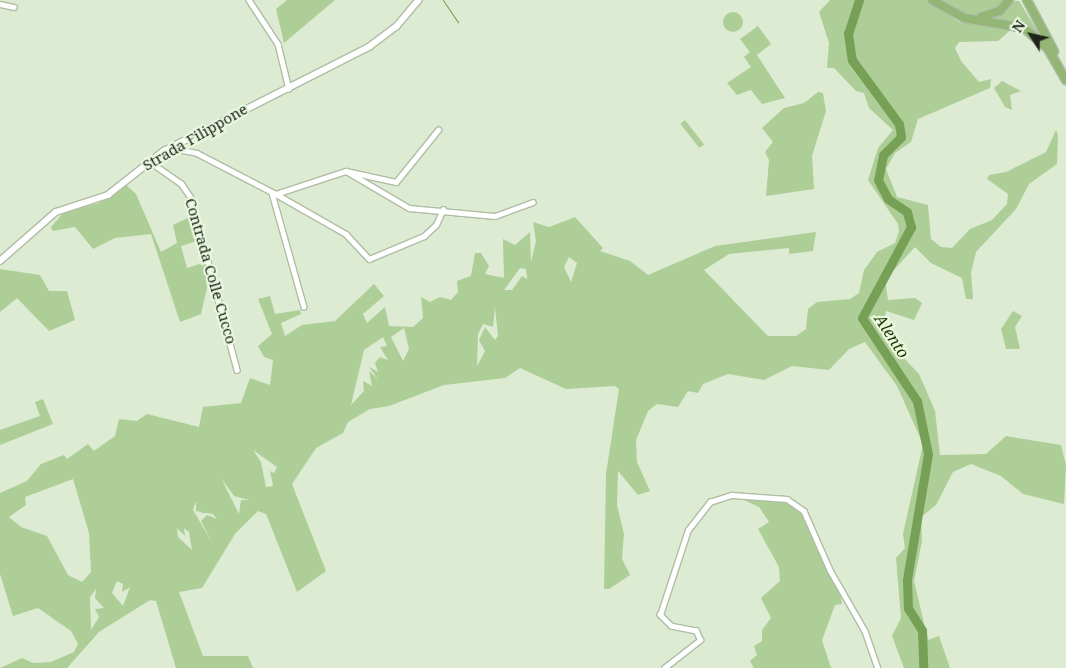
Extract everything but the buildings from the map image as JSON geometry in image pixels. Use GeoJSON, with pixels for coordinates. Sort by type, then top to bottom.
{"type":"FeatureCollection","features":[{"type":"Feature","properties":{"kind":"highway"},"geometry":{"type":"LineString","coordinates":[[932,0],[952,13],[975,18],[994,15],[1009,0]]}},
{"type":"Feature","properties":{"kind":"highway"},"geometry":{"type":"LineString","coordinates":[[1027,0],[1066,73]]}},
{"type":"Feature","properties":{"kind":"highway"},"geometry":{"type":"LineString","coordinates":[[952,13],[1024,28],[1048,50],[1066,80]]}},
{"type":"Feature","properties":{"kind":"street"},"geometry":{"type":"LineString","coordinates":[[249,0],[278,44],[289,88],[369,47],[396,27],[419,0]]}},
{"type":"Feature","properties":{"kind":"street"},"geometry":{"type":"LineString","coordinates":[[0,4],[14,7]]}},
{"type":"Feature","properties":{"kind":"street","name":"Strada Filippone"},"geometry":{"type":"LineString","coordinates":[[0,261],[56,212],[108,195],[149,161],[170,148],[289,88]]}},
{"type":"Feature","properties":{"kind":"street"},"geometry":{"type":"LineString","coordinates":[[274,193],[346,171],[402,180],[438,130]]}},
{"type":"Feature","properties":{"kind":"street"},"geometry":{"type":"LineString","coordinates":[[170,148],[197,153],[274,193],[346,234],[369,259],[424,236],[436,225],[443,210]]}},
{"type":"Feature","properties":{"kind":"street","name":"Contrada Colle Cucco"},"geometry":{"type":"LineString","coordinates":[[149,161],[181,183],[191,198],[237,370]]}},
{"type":"Feature","properties":{"kind":"street"},"geometry":{"type":"LineString","coordinates":[[346,171],[400,205],[495,216],[533,202]]}},
{"type":"Feature","properties":{"kind":"street"},"geometry":{"type":"LineString","coordinates":[[274,193],[304,307]]}},
{"type":"Feature","properties":{"kind":"street"},"geometry":{"type":"LineString","coordinates":[[664,668],[700,640],[696,631],[671,626],[660,616],[688,530],[710,502],[738,495],[787,499],[804,511],[830,570],[865,630],[878,668]]}},
{"type":"Feature","properties":{"kind":"green space"},"geometry":{"type":"Polygon","coordinates":[[[287,0],[335,0],[284,43],[276,9],[287,0]]]}},
{"type":"Feature","properties":{"kind":"green space"},"geometry":{"type":"Polygon","coordinates":[[[830,0],[926,0],[959,22],[1013,28],[998,41],[959,42],[955,48],[961,61],[979,82],[991,79],[990,88],[918,119],[911,142],[895,153],[886,169],[897,197],[928,205],[931,239],[941,247],[952,248],[970,229],[992,220],[1007,204],[1008,194],[987,179],[989,175],[1006,172],[1046,152],[1056,130],[1058,135],[1057,164],[1029,184],[1016,209],[976,252],[971,273],[973,299],[966,299],[962,278],[931,263],[915,247],[885,280],[888,300],[915,298],[922,303],[914,320],[886,311],[885,319],[897,351],[919,374],[935,411],[940,455],[986,454],[1006,436],[1061,445],[1066,465],[1064,504],[1023,494],[1001,476],[971,464],[953,472],[936,505],[921,517],[922,541],[914,581],[928,640],[939,636],[950,668],[904,668],[892,636],[901,618],[896,558],[905,548],[903,534],[923,444],[897,386],[865,342],[849,349],[829,370],[792,366],[764,380],[728,374],[703,384],[698,393],[688,391],[678,407],[657,404],[648,411],[636,440],[637,462],[650,491],[638,495],[618,471],[617,505],[624,534],[622,559],[630,575],[609,589],[604,589],[606,474],[619,389],[615,386],[566,389],[520,368],[505,378],[444,385],[389,406],[370,409],[348,422],[343,433],[316,448],[292,484],[326,571],[297,592],[266,514],[258,511],[235,534],[202,588],[179,592],[203,656],[248,656],[253,668],[176,668],[156,601],[150,600],[99,632],[67,668],[0,668],[22,658],[33,663],[51,662],[74,652],[78,644],[71,631],[38,608],[13,616],[0,574],[0,493],[27,481],[41,464],[64,455],[67,459],[88,444],[94,451],[115,436],[119,419],[137,421],[147,414],[199,427],[203,407],[241,403],[250,378],[270,385],[273,360],[264,357],[258,346],[272,334],[258,299],[270,296],[275,314],[300,310],[301,314],[281,323],[285,336],[302,325],[335,321],[374,284],[384,296],[363,314],[367,323],[385,307],[389,326],[413,327],[423,318],[421,297],[430,302],[440,297],[451,300],[458,292],[457,281],[471,276],[475,253],[481,253],[489,266],[485,274],[504,278],[503,239],[515,245],[530,232],[531,262],[536,241],[533,222],[549,227],[575,217],[603,248],[600,251],[630,261],[648,275],[715,246],[816,232],[813,251],[789,254],[789,248],[729,254],[704,270],[768,336],[796,336],[806,329],[808,309],[817,302],[850,299],[859,293],[864,270],[877,252],[895,243],[899,231],[898,224],[868,180],[878,148],[893,130],[869,108],[864,93],[856,91],[834,68],[827,68],[829,43],[819,12],[830,0]],[[569,257],[564,267],[571,282],[577,263],[569,257]],[[520,268],[504,290],[512,290],[522,276],[527,279],[526,269],[520,268]],[[495,307],[493,327],[483,324],[478,334],[477,366],[485,351],[479,340],[485,327],[495,340],[498,336],[495,307]],[[404,328],[391,337],[403,361],[409,349],[404,328]],[[383,337],[364,350],[351,405],[364,391],[363,381],[372,386],[369,371],[378,379],[369,367],[378,372],[375,363],[380,357],[388,360],[380,347],[387,346],[383,337]],[[253,450],[261,462],[266,487],[273,486],[270,471],[274,473],[277,467],[253,450]],[[221,478],[239,514],[241,500],[249,500],[234,496],[221,478]],[[73,479],[25,497],[26,505],[9,517],[21,527],[47,536],[68,575],[82,582],[91,572],[89,533],[73,479]],[[196,501],[193,510],[213,544],[201,521],[207,515],[217,519],[213,514],[196,511],[196,501]],[[177,528],[178,537],[192,550],[189,532],[184,528],[185,536],[177,528]],[[117,581],[112,593],[123,606],[130,587],[122,592],[123,584],[117,581]],[[96,589],[90,597],[91,630],[99,617],[95,609],[104,608],[95,598],[96,589]]]}},
{"type":"Feature","properties":{"kind":"green space"},"geometry":{"type":"Polygon","coordinates":[[[937,0],[1004,0],[994,12],[978,16],[960,14],[937,0]]]}},
{"type":"Feature","properties":{"kind":"green space"},"geometry":{"type":"Polygon","coordinates":[[[1011,0],[1019,1],[1041,37],[1015,22],[994,18],[1011,0]]]}},
{"type":"Feature","properties":{"kind":"green space"},"geometry":{"type":"Polygon","coordinates":[[[729,12],[737,12],[743,18],[743,26],[737,32],[729,32],[723,26],[723,18],[729,12]]]}},
{"type":"Feature","properties":{"kind":"green space"},"geometry":{"type":"Polygon","coordinates":[[[758,26],[771,44],[757,55],[785,98],[762,104],[751,90],[737,95],[727,83],[751,67],[744,57],[750,52],[740,39],[758,26]]]}},
{"type":"Feature","properties":{"kind":"green space"},"geometry":{"type":"Polygon","coordinates":[[[1002,81],[1021,91],[1010,95],[1012,110],[1005,107],[994,88],[1002,81]]]}},
{"type":"Feature","properties":{"kind":"green space"},"geometry":{"type":"Polygon","coordinates":[[[818,92],[823,93],[826,111],[812,156],[814,189],[766,196],[769,160],[765,152],[773,142],[762,128],[784,108],[804,103],[818,92]]]}},
{"type":"Feature","properties":{"kind":"green space"},"geometry":{"type":"Polygon","coordinates":[[[685,120],[704,144],[699,148],[680,124],[685,120]]]}},
{"type":"Feature","properties":{"kind":"green space"},"geometry":{"type":"Polygon","coordinates":[[[124,183],[136,194],[161,252],[177,243],[173,225],[194,215],[200,240],[181,246],[187,268],[206,262],[209,279],[201,314],[180,322],[151,234],[115,238],[93,249],[75,227],[53,231],[51,227],[63,213],[99,203],[124,183]]]}},
{"type":"Feature","properties":{"kind":"green space"},"geometry":{"type":"Polygon","coordinates":[[[0,269],[40,275],[49,291],[67,291],[75,320],[49,331],[17,298],[0,312],[0,269]]]}},
{"type":"Feature","properties":{"kind":"green space"},"geometry":{"type":"Polygon","coordinates":[[[1013,311],[1022,316],[1015,327],[1020,349],[1006,349],[1001,329],[1013,311]]]}},
{"type":"Feature","properties":{"kind":"green space"},"geometry":{"type":"Polygon","coordinates":[[[43,399],[53,424],[0,445],[0,430],[40,416],[35,402],[43,399]]]}},
{"type":"Feature","properties":{"kind":"green space"},"geometry":{"type":"Polygon","coordinates":[[[742,499],[785,500],[804,516],[841,597],[842,604],[835,605],[822,640],[831,668],[754,668],[750,661],[757,655],[754,646],[762,641],[762,630],[771,618],[761,598],[780,581],[779,567],[758,529],[769,522],[759,507],[742,499]]]}},
{"type":"Feature","properties":{"kind":"waterway"},"geometry":{"type":"LineString","coordinates":[[443,0],[458,22]]}},
{"type":"Feature","properties":{"kind":"waterway","name":"Alento"},"geometry":{"type":"LineString","coordinates":[[859,0],[848,33],[852,60],[899,124],[901,137],[883,155],[878,180],[888,199],[907,212],[911,227],[862,318],[917,401],[928,454],[907,580],[908,608],[922,630],[923,668]]}}]}
